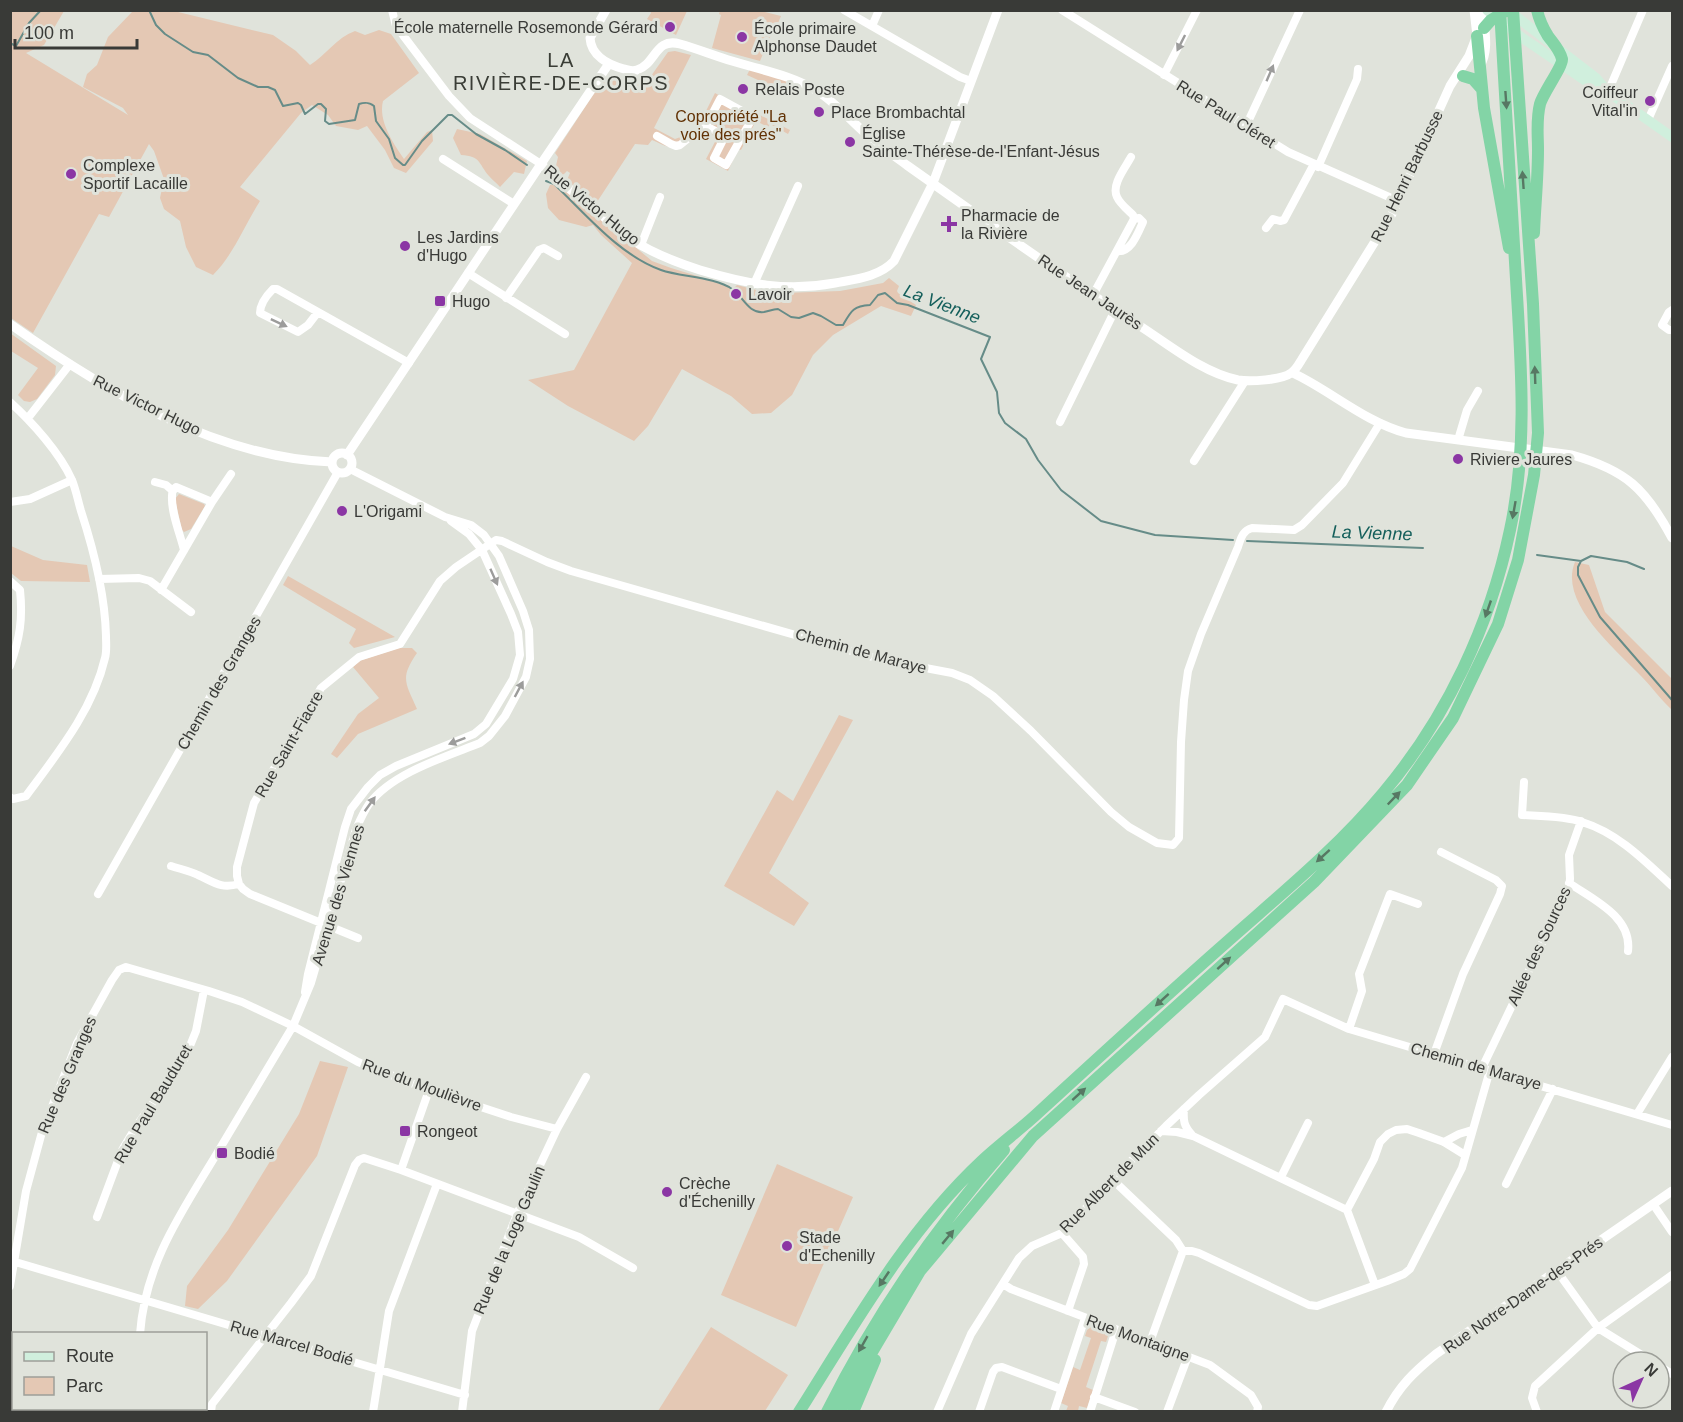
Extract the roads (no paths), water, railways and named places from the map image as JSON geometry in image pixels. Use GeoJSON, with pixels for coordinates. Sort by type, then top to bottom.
{"type":"FeatureCollection","features":[{"type":"Feature","properties":{"kind":"highway"},"geometry":{"type":"LineString","coordinates":[[840,1412],[849,1391],[920,1271],[1033,1136],[1314,882],[1407,785],[1453,718],[1498,624],[1518,560],[1534,476],[1538,433],[1533,304],[1538,150],[1536,126],[1540,101],[1562,65],[1562,58],[1544,29],[1537,10]]}},
{"type":"Feature","properties":{"kind":"highway"},"geometry":{"type":"LineString","coordinates":[[1501,18],[1479,67],[1517,291]]}},
{"type":"Feature","properties":{"kind":"highway"},"geometry":{"type":"LineString","coordinates":[[799,1412],[884,1278],[938,1207],[981,1162],[1337,843],[1404,768],[1425,737],[1459,677],[1497,583],[1511,528],[1520,466],[1523,404],[1501,18]]}},
{"type":"Feature","properties":{"kind":"highway"},"geometry":{"type":"LineString","coordinates":[[1501,18],[1533,304]]}},
{"type":"Feature","properties":{"kind":"highway"},"geometry":{"type":"LineString","coordinates":[[1459,78],[1473,79],[1481,88]]}},
{"type":"Feature","properties":{"kind":"highway"},"geometry":{"type":"LineString","coordinates":[[827,1412],[864,1342],[908,1271],[958,1204],[1037,1114]]}},
{"type":"Feature","properties":{"kind":"highway"},"geometry":{"type":"LineString","coordinates":[[853,1412],[895,1313]]}},
{"type":"Feature","properties":{"kind":"main road"},"geometry":{"type":"LineString","coordinates":[[1501,18],[1538,33],[1596,78],[1608,92]]}},
{"type":"Feature","properties":{"kind":"main road"},"geometry":{"type":"LineString","coordinates":[[1501,18],[1562,65],[1592,85],[1608,92],[1672,137]]}},
{"type":"Feature","properties":{"kind":"street"},"geometry":{"type":"LineString","coordinates":[[392,10],[396,26],[449,96],[470,118],[541,164],[608,65],[590,43],[590,38],[606,10]]}},
{"type":"Feature","properties":{"kind":"street"},"geometry":{"type":"LineString","coordinates":[[844,10],[960,77],[971,81]]}},
{"type":"Feature","properties":{"kind":"street"},"geometry":{"type":"LineString","coordinates":[[872,26],[879,10]]}},
{"type":"Feature","properties":{"kind":"street","name":"Rue Victor Hugo"},"geometry":{"type":"LineString","coordinates":[[347,455],[541,164],[628,237],[658,255],[684,265],[754,284],[799,286],[826,284],[880,273],[894,261],[933,183],[998,10]]}},
{"type":"Feature","properties":{"kind":"street","name":"Rue Paul Cléret"},"geometry":{"type":"LineString","coordinates":[[1062,10],[1288,152],[1398,201]]}},
{"type":"Feature","properties":{"kind":"street"},"geometry":{"type":"LineString","coordinates":[[1164,75],[1197,10]]}},
{"type":"Feature","properties":{"kind":"street"},"geometry":{"type":"LineString","coordinates":[[1246,126],[1300,10]]}},
{"type":"Feature","properties":{"kind":"street"},"geometry":{"type":"LineString","coordinates":[[1474,10],[1501,18]]}},
{"type":"Feature","properties":{"kind":"street"},"geometry":{"type":"LineString","coordinates":[[1608,92],[1643,10]]}},
{"type":"Feature","properties":{"kind":"street","name":"Rue Henri Barbusse"},"geometry":{"type":"LineString","coordinates":[[1293,373],[1392,214],[1469,56],[1501,18]]}},
{"type":"Feature","properties":{"kind":"street","name":"Rue Jean Jaurès"},"geometry":{"type":"LineString","coordinates":[[608,65],[632,71],[637,70],[666,43],[678,44],[791,78],[820,93],[880,146],[1093,295],[1199,365],[1236,380],[1245,381],[1284,377],[1293,373]]}},
{"type":"Feature","properties":{"kind":"street"},"geometry":{"type":"LineString","coordinates":[[1648,120],[1672,66]]}},
{"type":"Feature","properties":{"kind":"street"},"geometry":{"type":"LineString","coordinates":[[1459,78],[1472,74],[1479,67]]}},
{"type":"Feature","properties":{"kind":"street"},"geometry":{"type":"LineString","coordinates":[[1266,228],[1273,219],[1284,220],[1316,165],[1357,79],[1358,69]]}},
{"type":"Feature","properties":{"kind":"street"},"geometry":{"type":"LineString","coordinates":[[657,136],[676,146],[706,126],[720,99],[753,117],[726,165],[714,158],[725,136]]}},
{"type":"Feature","properties":{"kind":"street"},"geometry":{"type":"LineString","coordinates":[[706,126],[738,142]]}},
{"type":"Feature","properties":{"kind":"street"},"geometry":{"type":"LineString","coordinates":[[1093,295],[1134,219],[1116,195],[1117,183],[1131,157]]}},
{"type":"Feature","properties":{"kind":"street"},"geometry":{"type":"LineString","coordinates":[[443,159],[514,204]]}},
{"type":"Feature","properties":{"kind":"street"},"geometry":{"type":"LineString","coordinates":[[754,284],[798,186]]}},
{"type":"Feature","properties":{"kind":"street"},"geometry":{"type":"LineString","coordinates":[[641,245],[660,197]]}},
{"type":"Feature","properties":{"kind":"street"},"geometry":{"type":"LineString","coordinates":[[506,298],[539,250],[544,248],[558,256]]}},
{"type":"Feature","properties":{"kind":"street"},"geometry":{"type":"LineString","coordinates":[[468,273],[565,334]]}},
{"type":"Feature","properties":{"kind":"street"},"geometry":{"type":"LineString","coordinates":[[318,312],[308,325],[298,332],[260,313],[260,308],[273,289],[277,289],[318,312],[408,363]]}},
{"type":"Feature","properties":{"kind":"street"},"geometry":{"type":"LineString","coordinates":[[1060,422],[1115,310]]}},
{"type":"Feature","properties":{"kind":"street"},"geometry":{"type":"LineString","coordinates":[[1672,310],[1662,325],[1672,330]]}},
{"type":"Feature","properties":{"kind":"street","name":"Rue Victor Hugo"},"geometry":{"type":"LineString","coordinates":[[10,324],[101,384],[178,422],[250,451],[308,461],[332,462]]}},
{"type":"Feature","properties":{"kind":"street"},"geometry":{"type":"LineString","coordinates":[[28,418],[70,364]]}},
{"type":"Feature","properties":{"kind":"street"},"geometry":{"type":"LineString","coordinates":[[1293,373],[1311,381],[1391,429],[1406,433],[1572,455],[1592,460],[1626,477],[1660,514],[1671,530]]}},
{"type":"Feature","properties":{"kind":"street"},"geometry":{"type":"LineString","coordinates":[[1194,461],[1245,381]]}},
{"type":"Feature","properties":{"kind":"street"},"geometry":{"type":"LineString","coordinates":[[1458,440],[1467,410],[1478,391]]}},
{"type":"Feature","properties":{"kind":"street"},"geometry":{"type":"LineString","coordinates":[[10,402],[28,418],[72,480],[99,579],[105,618],[106,657],[91,698],[69,735],[26,796],[13,799],[10,797]]}},
{"type":"Feature","properties":{"kind":"street","name":"Chemin de Maraye"},"geometry":{"type":"LineString","coordinates":[[491,543],[495,540],[502,541],[572,571],[883,660],[952,674],[970,680],[993,696],[1031,731],[1106,808],[1129,827],[1157,843],[1173,845],[1179,838],[1181,742],[1188,671],[1241,536],[1246,530],[1252,528],[1294,530],[1302,525],[1343,483],[1380,423]]}},
{"type":"Feature","properties":{"kind":"street"},"geometry":{"type":"LineString","coordinates":[[339,454],[347,455],[351,461],[350,469],[345,473],[338,472],[332,462],[339,454]]}},
{"type":"Feature","properties":{"kind":"street","name":"Avenue des Viennes"},"geometry":{"type":"LineString","coordinates":[[325,924],[345,827],[351,809],[380,775],[396,766],[474,734],[486,724],[513,679],[520,655],[518,632],[482,550],[469,534],[445,517],[350,469]]}},
{"type":"Feature","properties":{"kind":"street","name":"Chemin des Granges"},"geometry":{"type":"LineString","coordinates":[[98,894],[338,472]]}},
{"type":"Feature","properties":{"kind":"street"},"geometry":{"type":"LineString","coordinates":[[161,590],[212,502],[231,474]]}},
{"type":"Feature","properties":{"kind":"street"},"geometry":{"type":"LineString","coordinates":[[10,502],[30,499],[72,480]]}},
{"type":"Feature","properties":{"kind":"street"},"geometry":{"type":"LineString","coordinates":[[155,482],[166,485],[173,491]]}},
{"type":"Feature","properties":{"kind":"street"},"geometry":{"type":"LineString","coordinates":[[184,550],[176,522],[173,491],[176,487],[212,502]]}},
{"type":"Feature","properties":{"kind":"street","name":"Avenue des Viennes"},"geometry":{"type":"LineString","coordinates":[[140,1332],[144,1300],[153,1269],[167,1237],[293,1026],[304,998],[308,974],[356,829],[369,803],[390,783],[403,775],[480,743],[489,736],[505,716],[526,676],[530,659],[529,630],[503,565],[484,535],[471,525],[445,517]]}},
{"type":"Feature","properties":{"kind":"street","name":"Rue Saint-Fiacre"},"geometry":{"type":"LineString","coordinates":[[239,884],[237,867],[254,803],[321,688],[359,657],[400,644],[440,581],[491,543]]}},
{"type":"Feature","properties":{"kind":"street"},"geometry":{"type":"LineString","coordinates":[[99,579],[139,578],[150,582],[191,612]]}},
{"type":"Feature","properties":{"kind":"street"},"geometry":{"type":"LineString","coordinates":[[10,581],[20,590],[22,607],[20,634],[10,666]]}},
{"type":"Feature","properties":{"kind":"street"},"geometry":{"type":"LineString","coordinates":[[1524,782],[1522,814],[1581,821],[1617,839],[1672,886]]}},
{"type":"Feature","properties":{"kind":"street","name":"Allée des Sources"},"geometry":{"type":"LineString","coordinates":[[1183,1251],[1199,1253],[1309,1305],[1317,1305],[1375,1285],[1404,1274],[1410,1269],[1462,1168],[1486,1069],[1569,883],[1569,855],[1581,821]]}},
{"type":"Feature","properties":{"kind":"street"},"geometry":{"type":"LineString","coordinates":[[1434,1053],[1463,974],[1502,886],[1496,880],[1441,852]]}},
{"type":"Feature","properties":{"kind":"street"},"geometry":{"type":"LineString","coordinates":[[171,866],[196,873],[218,885],[239,884],[250,894],[358,938]]}},
{"type":"Feature","properties":{"kind":"street"},"geometry":{"type":"LineString","coordinates":[[1569,883],[1617,918],[1624,926],[1628,951]]}},
{"type":"Feature","properties":{"kind":"street"},"geometry":{"type":"LineString","coordinates":[[1349,1029],[1362,991],[1359,974],[1390,894],[1418,904]]}},
{"type":"Feature","properties":{"kind":"street","name":"Rue des Granges"},"geometry":{"type":"LineString","coordinates":[[10,1286],[12,1261],[26,1191],[42,1132],[77,1043],[118,970],[126,967],[242,1002],[293,1026]]}},
{"type":"Feature","properties":{"kind":"street","name":"Rue Paul Bauduret"},"geometry":{"type":"LineString","coordinates":[[97,1217],[122,1150],[185,1058],[196,1031],[204,990]]}},
{"type":"Feature","properties":{"kind":"street","name":"Chemin de Maraye"},"geometry":{"type":"LineString","coordinates":[[1283,999],[1349,1029],[1672,1125]]}},
{"type":"Feature","properties":{"kind":"street","name":"Rue Albert de Mun"},"geometry":{"type":"LineString","coordinates":[[937,1412],[971,1334],[1019,1258],[1032,1246],[1062,1233],[1161,1131],[1265,1037],[1283,999]]}},
{"type":"Feature","properties":{"kind":"street","name":"Rue du Moulièvre"},"geometry":{"type":"LineString","coordinates":[[293,1026],[358,1062],[429,1090],[511,1117],[557,1129]]}},
{"type":"Feature","properties":{"kind":"street"},"geometry":{"type":"LineString","coordinates":[[1637,1114],[1672,1057]]}},
{"type":"Feature","properties":{"kind":"street","name":"Rue de la Loge Gaulin"},"geometry":{"type":"LineString","coordinates":[[462,1412],[472,1331],[517,1214],[557,1129],[586,1077]]}},
{"type":"Feature","properties":{"kind":"street"},"geometry":{"type":"LineString","coordinates":[[1506,1184],[1552,1089]]}},
{"type":"Feature","properties":{"kind":"street"},"geometry":{"type":"LineString","coordinates":[[401,1170],[429,1090]]}},
{"type":"Feature","properties":{"kind":"street"},"geometry":{"type":"LineString","coordinates":[[1184,1109],[1185,1127],[1193,1136]]}},
{"type":"Feature","properties":{"kind":"street"},"geometry":{"type":"LineString","coordinates":[[1281,1177],[1308,1123]]}},
{"type":"Feature","properties":{"kind":"street"},"geometry":{"type":"LineString","coordinates":[[1347,1210],[1374,1159],[1380,1142],[1396,1130],[1407,1129],[1444,1142],[1465,1155]]}},
{"type":"Feature","properties":{"kind":"street"},"geometry":{"type":"LineString","coordinates":[[1444,1142],[1472,1130]]}},
{"type":"Feature","properties":{"kind":"street"},"geometry":{"type":"LineString","coordinates":[[1161,1131],[1193,1136],[1347,1210],[1375,1285]]}},
{"type":"Feature","properties":{"kind":"street"},"geometry":{"type":"LineString","coordinates":[[211,1412],[212,1404],[311,1276],[358,1160],[364,1158],[401,1170],[579,1237],[633,1268]]}},
{"type":"Feature","properties":{"kind":"street"},"geometry":{"type":"LineString","coordinates":[[1113,1180],[1176,1240],[1183,1251],[1150,1342]]}},
{"type":"Feature","properties":{"kind":"street"},"geometry":{"type":"LineString","coordinates":[[373,1412],[389,1311],[437,1184]]}},
{"type":"Feature","properties":{"kind":"street","name":"Rue Notre-Dame-des-Prés"},"geometry":{"type":"LineString","coordinates":[[1386,1412],[1394,1395],[1413,1372],[1436,1354],[1672,1191]]}},
{"type":"Feature","properties":{"kind":"street"},"geometry":{"type":"LineString","coordinates":[[1653,1204],[1672,1232]]}},
{"type":"Feature","properties":{"kind":"street"},"geometry":{"type":"LineString","coordinates":[[1062,1233],[1083,1257],[1084,1264],[1068,1311]]}},
{"type":"Feature","properties":{"kind":"street","name":"Rue Marcel Bodié"},"geometry":{"type":"LineString","coordinates":[[12,1261],[465,1395]]}},
{"type":"Feature","properties":{"kind":"street"},"geometry":{"type":"LineString","coordinates":[[1557,1271],[1598,1328],[1634,1350]]}},
{"type":"Feature","properties":{"kind":"street"},"geometry":{"type":"LineString","coordinates":[[1537,1412],[1533,1398],[1535,1386],[1598,1328],[1672,1275]]}},
{"type":"Feature","properties":{"kind":"street","name":"Rue Montaigne"},"geometry":{"type":"LineString","coordinates":[[1003,1284],[1085,1318],[1188,1356],[1218,1370],[1251,1395],[1258,1407],[1257,1412]]}},
{"type":"Feature","properties":{"kind":"street"},"geometry":{"type":"LineString","coordinates":[[1054,1412],[1085,1318]]}},
{"type":"Feature","properties":{"kind":"street"},"geometry":{"type":"LineString","coordinates":[[1090,1412],[1116,1330]]}},
{"type":"Feature","properties":{"kind":"street"},"geometry":{"type":"LineString","coordinates":[[1167,1412],[1188,1356]]}},
{"type":"Feature","properties":{"kind":"street"},"geometry":{"type":"LineString","coordinates":[[979,1412],[996,1368],[1002,1367],[1061,1389]]}},
{"type":"Feature","properties":{"kind":"street"},"geometry":{"type":"LineString","coordinates":[[1094,1397],[1135,1412]]}},
{"type":"Feature","properties":{"kind":"waterway"},"geometry":{"type":"LineString","coordinates":[[10,43],[16,46],[29,23],[41,10]]}},
{"type":"Feature","properties":{"kind":"waterway","name":"La Vienne"},"geometry":{"type":"LineString","coordinates":[[149,10],[156,25],[165,34],[193,52],[208,55],[238,78],[258,87],[275,90],[283,106],[298,103],[305,114],[321,104],[326,109],[325,121],[329,124],[355,120],[359,104],[367,103],[374,106],[376,121],[389,139],[395,158],[403,165],[422,141],[448,115],[452,115],[476,134],[527,165]]}},
{"type":"Feature","properties":{"kind":"waterway","name":"La Vienne"},"geometry":{"type":"LineString","coordinates":[[546,181],[554,184],[604,233],[631,254],[661,270],[725,285],[758,312],[778,309],[791,317],[799,318],[813,313],[836,325],[843,325],[853,310],[870,305],[878,295],[885,293],[897,303],[908,305],[990,337],[981,359],[997,392],[999,413],[1005,423],[1026,439],[1038,460],[1061,490],[1101,521],[1155,535],[1233,540]]}},
{"type":"Feature","properties":{"kind":"waterway","name":"La Vienne"},"geometry":{"type":"LineString","coordinates":[[1247,541],[1423,548]]}},
{"type":"Feature","properties":{"kind":"waterway","name":"La Vienne"},"geometry":{"type":"LineString","coordinates":[[1537,555],[1581,561],[1591,556],[1627,562],[1644,569]]}},
{"type":"Feature","properties":{"kind":"waterway"},"geometry":{"type":"LineString","coordinates":[[1581,561],[1578,575],[1600,617],[1672,700]]}},
{"type":"Feature","properties":{"kind":"place","name":"École maternelle Rosemonde Gérard"},"geometry":{"type":"Point","coordinates":[670,27]}},
{"type":"Feature","properties":{"kind":"place","name":"École primaire Alphonse Daudet"},"geometry":{"type":"Point","coordinates":[742,37]}},
{"type":"Feature","properties":{"kind":"place","name":"Relais Poste"},"geometry":{"type":"Point","coordinates":[743,89]}},
{"type":"Feature","properties":{"kind":"place","name":"Coiffeur Vital'in"},"geometry":{"type":"Point","coordinates":[1650,101]}},
{"type":"Feature","properties":{"kind":"place","name":"Place Brombachtal"},"geometry":{"type":"Point","coordinates":[819,112]}},
{"type":"Feature","properties":{"kind":"place","name":"Église Sainte-Thérèse-de-l'Enfant-Jésus"},"geometry":{"type":"Point","coordinates":[850,142]}},
{"type":"Feature","properties":{"kind":"place","name":"Complexe Sportif Lacaille"},"geometry":{"type":"Point","coordinates":[71,174]}},
{"type":"Feature","properties":{"kind":"place","name":"Pharmacie de la Rivière"},"geometry":{"type":"Point","coordinates":[949,224]}},
{"type":"Feature","properties":{"kind":"place","name":"Les Jardins d'Hugo"},"geometry":{"type":"Point","coordinates":[405,246]}},
{"type":"Feature","properties":{"kind":"place","name":"Lavoir"},"geometry":{"type":"Point","coordinates":[736,294]}},
{"type":"Feature","properties":{"kind":"place","name":"Hugo"},"geometry":{"type":"Point","coordinates":[440,301]}},
{"type":"Feature","properties":{"kind":"place","name":"Riviere Jaures"},"geometry":{"type":"Point","coordinates":[1458,459]}},
{"type":"Feature","properties":{"kind":"place","name":"L'Origami"},"geometry":{"type":"Point","coordinates":[342,511]}},
{"type":"Feature","properties":{"kind":"place","name":"Rongeot"},"geometry":{"type":"Point","coordinates":[405,1131]}},
{"type":"Feature","properties":{"kind":"place","name":"Bodié"},"geometry":{"type":"Point","coordinates":[222,1153]}},
{"type":"Feature","properties":{"kind":"place","name":"Crèche d'Échenilly"},"geometry":{"type":"Point","coordinates":[667,1192]}},
{"type":"Feature","properties":{"kind":"place","name":"Stade d'Echenilly"},"geometry":{"type":"Point","coordinates":[787,1246]}},
{"type":"Feature","properties":{"kind":"district","name":"LA RIVIÈRE-DE-CORPS"},"geometry":{"type":"Point","coordinates":[561,72]}},
{"type":"Feature","properties":{"kind":"park label","name":"Copropriété \"La voie des prés\""},"geometry":{"type":"Point","coordinates":[731,125]}}]}
